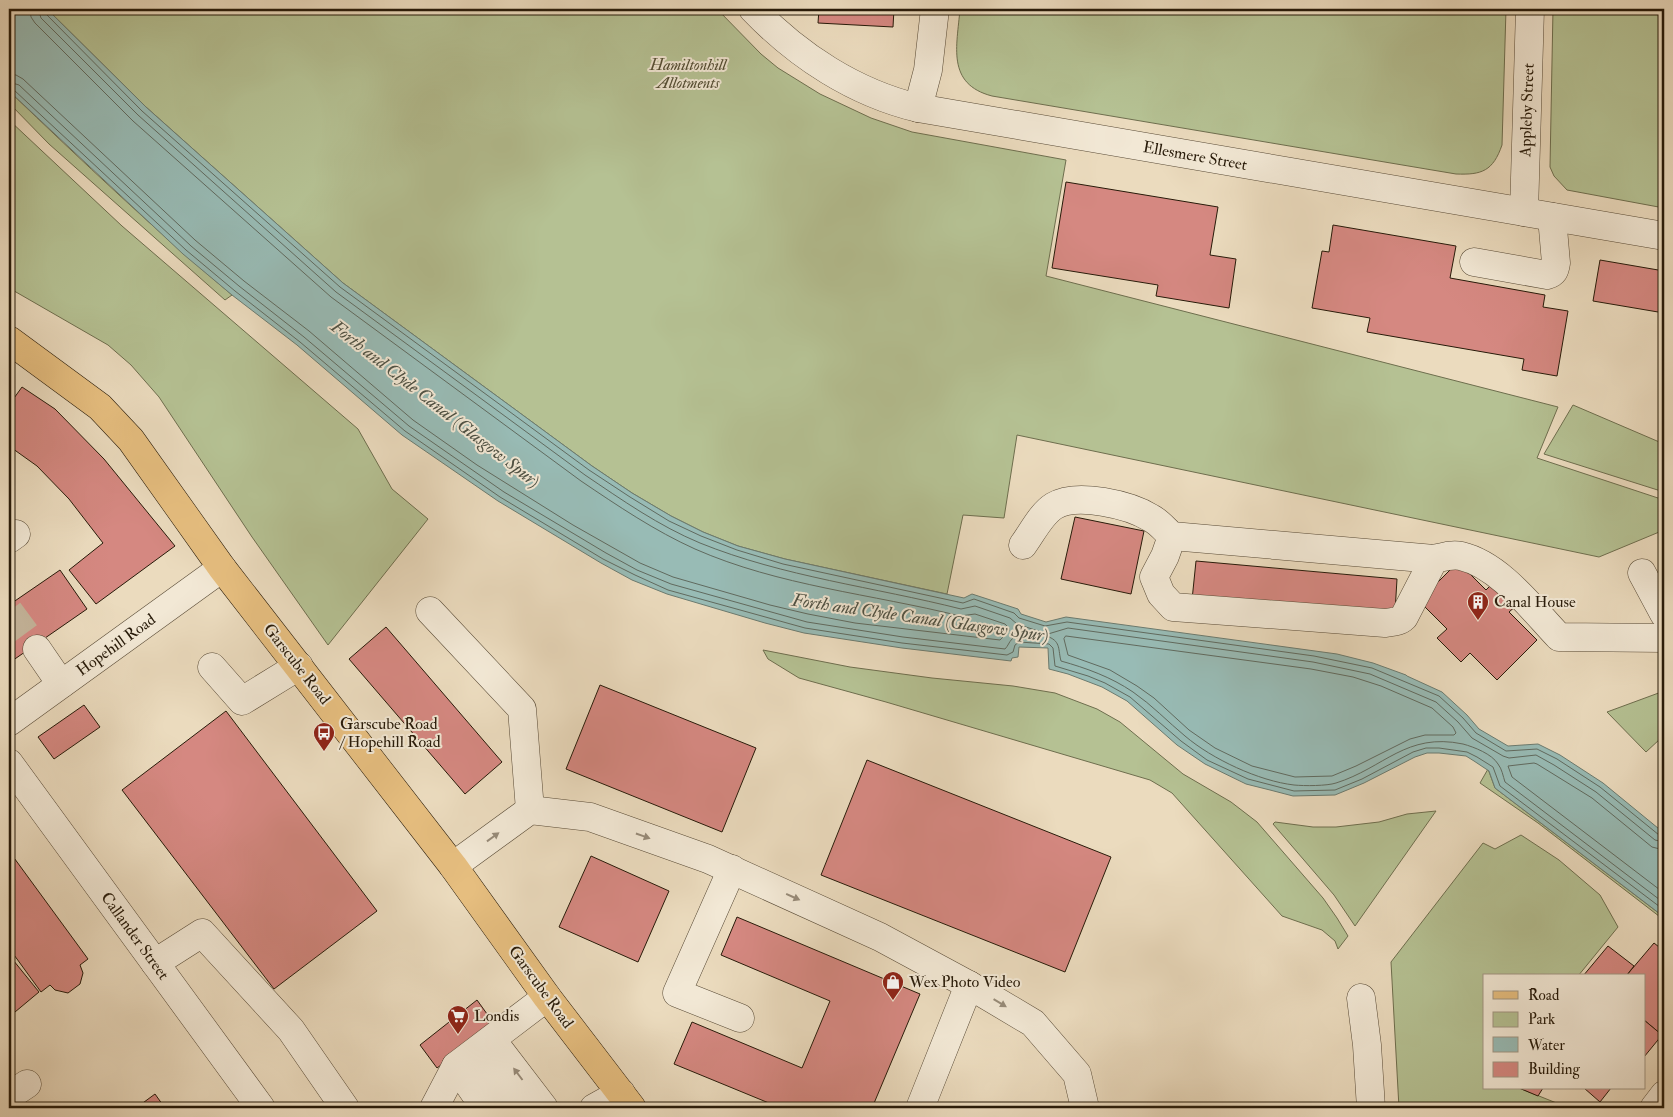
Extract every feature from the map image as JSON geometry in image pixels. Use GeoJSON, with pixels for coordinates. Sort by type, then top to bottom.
{"type":"FeatureCollection","features":[{"type":"Feature","properties":{"kind":"main road","name":"Garscube Road"},"geometry":{"type":"LineString","coordinates":[[9,340],[100,407],[131,440],[222,568],[453,866],[547,997],[626,1101]]}},
{"type":"Feature","properties":{"kind":"street","name":"Ellesmere Street"},"geometry":{"type":"LineString","coordinates":[[753,9],[799,49],[851,84],[888,99],[918,108],[1664,236]]}},
{"type":"Feature","properties":{"kind":"street"},"geometry":{"type":"LineString","coordinates":[[918,108],[930,60],[935,9]]}},
{"type":"Feature","properties":{"kind":"street","name":"Appleby Street"},"geometry":{"type":"LineString","coordinates":[[1524,212],[1530,9]]}},
{"type":"Feature","properties":{"kind":"street"},"geometry":{"type":"LineString","coordinates":[[1474,262],[1547,275],[1552,274],[1556,270],[1556,263],[1552,217]]}},
{"type":"Feature","properties":{"kind":"street"},"geometry":{"type":"LineString","coordinates":[[1023,545],[1047,511],[1055,505],[1080,499],[1093,500],[1138,511],[1154,519],[1172,536],[1434,558],[1452,555],[1461,556],[1498,574],[1559,637],[1664,638]]}},
{"type":"Feature","properties":{"kind":"street"},"geometry":{"type":"LineString","coordinates":[[1172,536],[1165,556],[1154,576],[1161,594],[1173,607],[1385,623],[1400,621],[1434,558]]}},
{"type":"Feature","properties":{"kind":"street","name":"Hopehill Road"},"geometry":{"type":"LineString","coordinates":[[9,722],[222,568]]}},
{"type":"Feature","properties":{"kind":"street"},"geometry":{"type":"LineString","coordinates":[[1642,573],[1664,614]]}},
{"type":"Feature","properties":{"kind":"street"},"geometry":{"type":"LineString","coordinates":[[430,612],[522,709],[530,810]]}},
{"type":"Feature","properties":{"kind":"street"},"geometry":{"type":"LineString","coordinates":[[38,649],[61,684]]}},
{"type":"Feature","properties":{"kind":"street"},"geometry":{"type":"LineString","coordinates":[[212,667],[242,701],[299,666]]}},
{"type":"Feature","properties":{"kind":"street","name":"Callander Street"},"geometry":{"type":"LineString","coordinates":[[9,763],[261,1108]]}},
{"type":"Feature","properties":{"kind":"street"},"geometry":{"type":"LineString","coordinates":[[453,866],[530,810],[590,817],[708,859],[880,937],[969,985],[1033,1023],[1077,1074],[1084,1108]]}},
{"type":"Feature","properties":{"kind":"street"},"geometry":{"type":"LineString","coordinates":[[732,869],[677,993],[740,1018]]}},
{"type":"Feature","properties":{"kind":"street"},"geometry":{"type":"LineString","coordinates":[[155,963],[202,933],[291,1030],[345,1108]]}},
{"type":"Feature","properties":{"kind":"street"},"geometry":{"type":"LineString","coordinates":[[920,1108],[969,985]]}},
{"type":"Feature","properties":{"kind":"street"},"geometry":{"type":"LineString","coordinates":[[434,1108],[474,1053],[547,997]]}},
{"type":"Feature","properties":{"kind":"street"},"geometry":{"type":"LineString","coordinates":[[1361,998],[1367,1045],[1371,1108]]}},
{"type":"Feature","properties":{"kind":"street"},"geometry":{"type":"LineString","coordinates":[[474,1053],[485,1108]]}},
{"type":"Feature","properties":{"kind":"street"},"geometry":{"type":"LineString","coordinates":[[474,1053],[515,1108]]}},
{"type":"Feature","properties":{"kind":"street"},"geometry":{"type":"LineString","coordinates":[[474,1053],[544,1108]]}},
{"type":"Feature","properties":{"kind":"street"},"geometry":{"type":"LineString","coordinates":[[1654,1108],[1664,1095]]}},
{"type":"Feature","properties":{"kind":"street"},"geometry":{"type":"LineString","coordinates":[[594,1108],[626,1101]]}},
{"type":"Feature","properties":{"kind":"green space","name":"Hamiltonhill Allotments"},"geometry":{"type":"Polygon","coordinates":[[[47,9],[717,9],[761,54],[778,68],[820,94],[871,118],[912,132],[1066,160],[1046,276],[1558,407],[1537,458],[1664,500],[1664,530],[1599,557],[1017,435],[1004,518],[963,515],[947,594],[785,559],[738,546],[703,532],[671,516],[632,493],[592,466],[343,283],[146,107],[47,9]]]}},
{"type":"Feature","properties":{"kind":"green space"},"geometry":{"type":"Polygon","coordinates":[[[960,9],[1506,9],[1502,145],[1495,161],[1485,170],[1473,174],[1456,174],[992,96],[977,90],[967,83],[961,73],[957,50],[960,9]]]}},
{"type":"Feature","properties":{"kind":"green space"},"geometry":{"type":"Polygon","coordinates":[[[1553,9],[1664,9],[1664,208],[1567,190],[1554,176],[1550,167],[1553,9]]]}},
{"type":"Feature","properties":{"kind":"green space"},"geometry":{"type":"Polygon","coordinates":[[[9,91],[119,195],[232,295],[225,300],[49,144],[9,103],[9,91]]]}},
{"type":"Feature","properties":{"kind":"green space"},"geometry":{"type":"Polygon","coordinates":[[[9,120],[122,226],[358,429],[392,489],[428,519],[328,645],[252,537],[159,397],[131,365],[108,345],[9,288],[9,120]]]}},
{"type":"Feature","properties":{"kind":"green space"},"geometry":{"type":"Polygon","coordinates":[[[1573,405],[1664,444],[1664,492],[1544,454],[1573,405]]]}},
{"type":"Feature","properties":{"kind":"green space"},"geometry":{"type":"Polygon","coordinates":[[[763,650],[850,667],[1013,686],[1055,693],[1097,709],[1120,722],[1183,774],[1231,802],[1257,822],[1323,898],[1348,936],[1338,949],[1335,941],[1322,930],[1282,916],[1172,793],[1150,780],[799,678],[768,659],[763,650]]]}},
{"type":"Feature","properties":{"kind":"green space"},"geometry":{"type":"Polygon","coordinates":[[[1664,691],[1664,743],[1660,739],[1646,752],[1607,712],[1664,691]]]}},
{"type":"Feature","properties":{"kind":"green space"},"geometry":{"type":"Polygon","coordinates":[[[1488,769],[1495,788],[1664,917],[1664,920],[1538,823],[1480,783],[1488,769]]]}},
{"type":"Feature","properties":{"kind":"green space"},"geometry":{"type":"Polygon","coordinates":[[[1436,811],[1355,926],[1334,895],[1273,824],[1275,822],[1313,827],[1336,827],[1379,822],[1407,814],[1436,811]]]}},
{"type":"Feature","properties":{"kind":"green space"},"geometry":{"type":"Polygon","coordinates":[[[1521,835],[1559,860],[1600,895],[1618,927],[1580,974],[1483,974],[1483,1090],[1524,1090],[1569,1108],[1399,1108],[1391,962],[1483,843],[1495,849],[1521,835]]]}},
{"type":"Feature","properties":{"kind":"water","name":"Forth and Clyde Canal (Glasgow Spur)"},"geometry":{"type":"Polygon","coordinates":[[[9,9],[47,9],[146,107],[343,283],[592,466],[671,516],[703,532],[738,546],[785,559],[964,598],[972,594],[1018,609],[1021,614],[1046,622],[1066,617],[1337,654],[1373,663],[1406,675],[1442,692],[1479,729],[1508,746],[1538,744],[1560,755],[1603,783],[1664,833],[1664,917],[1495,788],[1489,771],[1466,756],[1427,753],[1335,795],[1293,796],[1246,784],[1205,764],[1177,745],[1127,701],[1102,687],[1049,669],[1048,648],[1019,647],[1018,657],[1012,658],[1011,661],[902,648],[804,633],[667,594],[632,580],[601,563],[498,501],[402,435],[297,345],[183,254],[9,91],[9,9]]]}},
{"type":"Feature","properties":{"kind":"building"},"geometry":{"type":"Polygon","coordinates":[[[819,9],[894,9],[893,27],[818,23],[819,9]]]}},
{"type":"Feature","properties":{"kind":"building"},"geometry":{"type":"Polygon","coordinates":[[[1066,182],[1218,207],[1210,255],[1236,259],[1229,308],[1156,296],[1158,285],[1052,268],[1066,182]]]}},
{"type":"Feature","properties":{"kind":"building"},"geometry":{"type":"Polygon","coordinates":[[[1333,225],[1456,246],[1450,278],[1545,295],[1543,307],[1568,311],[1557,376],[1522,370],[1524,359],[1367,332],[1370,318],[1312,308],[1322,251],[1329,252],[1333,225]]]}},
{"type":"Feature","properties":{"kind":"building"},"geometry":{"type":"Polygon","coordinates":[[[1600,260],[1664,271],[1664,313],[1593,301],[1600,260]]]}},
{"type":"Feature","properties":{"kind":"building"},"geometry":{"type":"Polygon","coordinates":[[[22,387],[55,409],[104,459],[175,546],[96,604],[69,570],[103,543],[69,499],[37,466],[9,446],[9,405],[22,387]]]}},
{"type":"Feature","properties":{"kind":"building"},"geometry":{"type":"Polygon","coordinates":[[[1075,517],[1144,531],[1131,594],[1061,579],[1075,517]]]}},
{"type":"Feature","properties":{"kind":"building"},"geometry":{"type":"Polygon","coordinates":[[[1196,561],[1397,579],[1395,612],[1192,600],[1196,561]]]}},
{"type":"Feature","properties":{"kind":"building","name":"Canal House"},"geometry":{"type":"Polygon","coordinates":[[[1458,562],[1486,590],[1494,582],[1517,605],[1509,612],[1537,640],[1497,680],[1470,653],[1461,662],[1437,638],[1447,629],[1419,601],[1458,562]]]}},
{"type":"Feature","properties":{"kind":"building"},"geometry":{"type":"Polygon","coordinates":[[[60,570],[87,609],[9,663],[9,605],[60,570]]]}},
{"type":"Feature","properties":{"kind":"building"},"geometry":{"type":"Polygon","coordinates":[[[386,627],[502,762],[465,794],[349,659],[386,627]]]}},
{"type":"Feature","properties":{"kind":"building"},"geometry":{"type":"Polygon","coordinates":[[[600,685],[756,748],[722,832],[566,769],[600,685]]]}},
{"type":"Feature","properties":{"kind":"building"},"geometry":{"type":"Polygon","coordinates":[[[84,705],[100,727],[54,759],[38,737],[84,705]]]}},
{"type":"Feature","properties":{"kind":"building"},"geometry":{"type":"Polygon","coordinates":[[[226,711],[377,911],[274,989],[122,790],[226,711]]]}},
{"type":"Feature","properties":{"kind":"building"},"geometry":{"type":"Polygon","coordinates":[[[867,760],[1111,857],[1065,972],[821,875],[867,760]]]}},
{"type":"Feature","properties":{"kind":"building"},"geometry":{"type":"Polygon","coordinates":[[[9,814],[12,824],[9,828],[9,814]]]}},
{"type":"Feature","properties":{"kind":"building"},"geometry":{"type":"Polygon","coordinates":[[[9,851],[88,959],[80,965],[83,973],[80,984],[68,993],[55,990],[50,985],[41,992],[9,948],[9,851]]]}},
{"type":"Feature","properties":{"kind":"building"},"geometry":{"type":"Polygon","coordinates":[[[591,856],[669,891],[638,962],[559,927],[591,856]]]}},
{"type":"Feature","properties":{"kind":"building"},"geometry":{"type":"Polygon","coordinates":[[[737,917],[920,994],[872,1108],[781,1108],[674,1064],[692,1022],[802,1068],[830,1001],[721,955],[737,917]]]}},
{"type":"Feature","properties":{"kind":"building"},"geometry":{"type":"Polygon","coordinates":[[[1654,943],[1664,951],[1664,1033],[1662,1035],[1646,1022],[1646,974],[1628,974],[1654,943]]]}},
{"type":"Feature","properties":{"kind":"building"},"geometry":{"type":"Polygon","coordinates":[[[1608,946],[1634,966],[1628,974],[1585,974],[1608,946]]]}},
{"type":"Feature","properties":{"kind":"building"},"geometry":{"type":"Polygon","coordinates":[[[9,955],[39,992],[9,1017],[9,955]]]}},
{"type":"Feature","properties":{"kind":"building","name":"Londis"},"geometry":{"type":"Polygon","coordinates":[[[477,1000],[495,1025],[437,1068],[420,1045],[477,1000]]]}},
{"type":"Feature","properties":{"kind":"building"},"geometry":{"type":"Polygon","coordinates":[[[1646,1022],[1662,1035],[1646,1055],[1646,1022]]]}},
{"type":"Feature","properties":{"kind":"building"},"geometry":{"type":"Polygon","coordinates":[[[1524,1090],[1542,1090],[1538,1096],[1524,1090]]]}},
{"type":"Feature","properties":{"kind":"building"},"geometry":{"type":"Polygon","coordinates":[[[1586,1090],[1609,1090],[1600,1102],[1586,1090]]]}},
{"type":"Feature","properties":{"kind":"building"},"geometry":{"type":"Polygon","coordinates":[[[155,1094],[165,1108],[136,1108],[155,1094]]]}},
{"type":"Feature","properties":{"kind":"tunnel"},"geometry":{"type":"LineString","coordinates":[[9,611],[37,649]]}},
{"type":"Feature","properties":{"kind":"place","name":"Canal House"},"geometry":{"type":"Point","coordinates":[1478,621]}},
{"type":"Feature","properties":{"kind":"place","name":"Garscube Road / Hopehill Road"},"geometry":{"type":"Point","coordinates":[324,752]}},
{"type":"Feature","properties":{"kind":"place","name":"Wex Photo Video"},"geometry":{"type":"Point","coordinates":[893,1001]}},
{"type":"Feature","properties":{"kind":"place","name":"Londis"},"geometry":{"type":"Point","coordinates":[458,1035]}}]}
